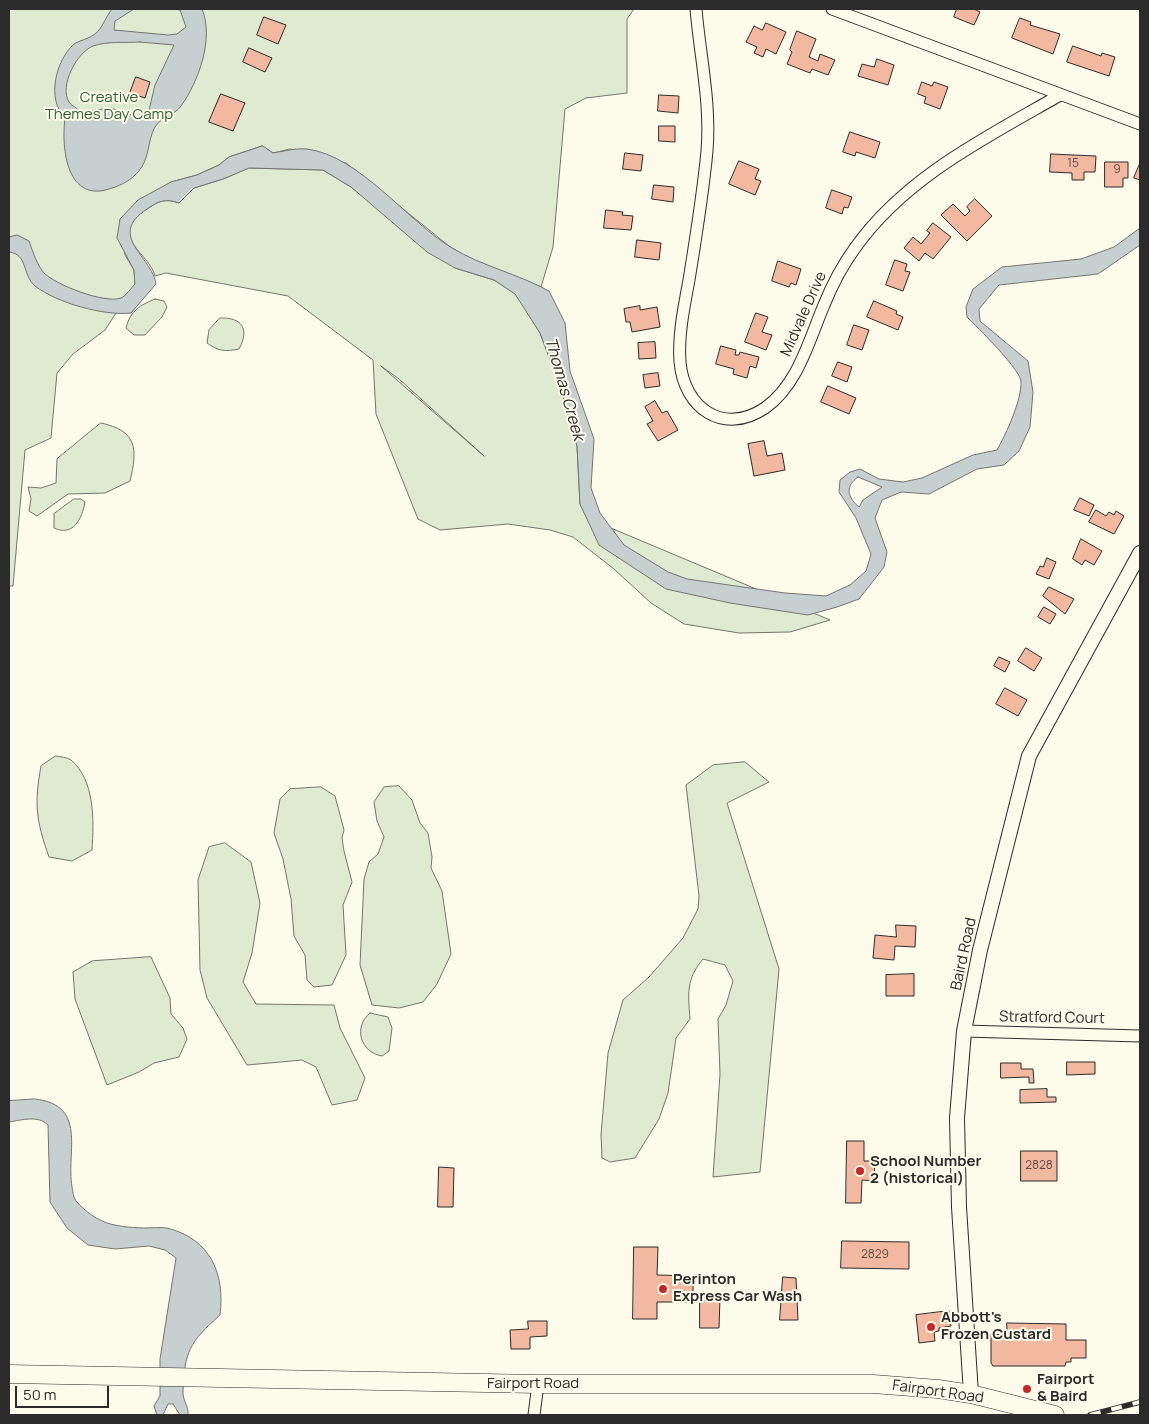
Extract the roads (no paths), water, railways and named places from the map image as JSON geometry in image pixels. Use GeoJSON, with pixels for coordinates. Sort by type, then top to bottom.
{"type":"FeatureCollection","features":[{"type":"Feature","properties":{"kind":"main road","name":"Fairport Road"},"geometry":{"type":"LineString","coordinates":[[9,1374],[538,1384],[903,1385],[971,1394],[1055,1415]]}},
{"type":"Feature","properties":{"kind":"street","name":"Midvale Drive"},"geometry":{"type":"LineString","coordinates":[[696,9],[708,116],[707,149],[682,320],[680,360],[684,384],[690,396],[703,411],[725,418],[748,416],[766,407],[784,389],[804,356],[840,270],[855,247],[889,209],[936,168],[1060,95]]}},
{"type":"Feature","properties":{"kind":"street"},"geometry":{"type":"LineString","coordinates":[[832,9],[1140,124]]}},
{"type":"Feature","properties":{"kind":"street","name":"Baird Road"},"geometry":{"type":"LineString","coordinates":[[971,1394],[957,1172],[958,1113],[964,1031],[980,950],[1029,756],[1140,554]]}},
{"type":"Feature","properties":{"kind":"street","name":"Stratford Court"},"geometry":{"type":"LineString","coordinates":[[964,1031],[1140,1036]]}},
{"type":"Feature","properties":{"kind":"street"},"geometry":{"type":"LineString","coordinates":[[534,1415],[538,1384]]}},
{"type":"Feature","properties":{"kind":"water"},"geometry":{"type":"Polygon","coordinates":[[[112,9],[134,9],[115,21],[114,30],[168,35],[177,34],[186,27],[180,10],[173,9],[202,9],[205,20],[205,46],[199,72],[188,96],[175,112],[161,120],[155,127],[142,167],[123,184],[97,191],[85,189],[76,181],[70,171],[64,144],[65,118],[59,110],[55,90],[58,69],[68,51],[74,44],[97,32],[112,9]],[[140,42],[110,43],[98,44],[87,49],[71,70],[66,87],[69,102],[80,112],[111,108],[144,119],[149,110],[155,85],[174,45],[140,42]]]}},
{"type":"Feature","properties":{"kind":"water","name":"Thomas Creek"},"geometry":{"type":"Polygon","coordinates":[[[263,146],[273,153],[307,149],[327,154],[364,176],[452,248],[475,260],[549,291],[565,323],[570,371],[594,439],[591,488],[600,513],[624,545],[668,572],[687,579],[785,593],[826,596],[850,585],[866,571],[871,554],[856,518],[839,492],[840,480],[850,472],[860,469],[879,479],[903,482],[922,478],[973,455],[997,450],[1016,407],[1021,389],[1021,381],[1019,375],[1006,358],[967,317],[966,307],[973,289],[1002,267],[1081,259],[1114,247],[1140,228],[1140,245],[1098,274],[999,285],[979,309],[980,321],[1028,361],[1033,392],[1030,427],[1019,451],[1004,465],[977,469],[929,494],[901,492],[882,500],[875,518],[887,552],[884,567],[859,599],[808,615],[730,603],[666,589],[599,545],[580,504],[577,446],[561,389],[540,333],[515,294],[494,280],[455,268],[427,252],[351,187],[323,170],[249,168],[194,188],[179,203],[162,201],[147,209],[135,219],[131,228],[131,237],[153,274],[156,284],[131,313],[95,310],[55,298],[35,286],[19,257],[9,252],[9,237],[17,235],[29,241],[39,266],[50,278],[69,288],[93,296],[121,298],[135,284],[134,270],[117,238],[120,219],[138,200],[171,182],[197,175],[219,165],[229,157],[263,146]],[[858,477],[851,484],[849,492],[859,507],[863,500],[882,487],[858,477]]]}},
{"type":"Feature","properties":{"kind":"water"},"geometry":{"type":"Polygon","coordinates":[[[35,1099],[52,1103],[62,1110],[68,1120],[72,1145],[71,1173],[73,1193],[76,1201],[84,1209],[91,1215],[115,1225],[167,1228],[182,1233],[195,1240],[212,1260],[220,1286],[220,1315],[195,1340],[187,1357],[183,1393],[188,1415],[180,1415],[173,1404],[168,1404],[163,1415],[157,1415],[154,1406],[160,1396],[160,1359],[176,1258],[165,1250],[149,1246],[115,1249],[88,1245],[67,1228],[50,1202],[48,1125],[35,1119],[9,1122],[9,1101],[35,1099]]]}},
{"type":"Feature","properties":{"kind":"railway"},"geometry":{"type":"LineString","coordinates":[[1090,1415],[1140,1402]]}},
{"type":"Feature","properties":{"kind":"place","name":"School Number 2 (historical)"},"geometry":{"type":"Point","coordinates":[860,1171]}},
{"type":"Feature","properties":{"kind":"place","name":"Perinton Express Car Wash"},"geometry":{"type":"Point","coordinates":[663,1289]}},
{"type":"Feature","properties":{"kind":"place","name":"Abbott's Frozen Custard"},"geometry":{"type":"Point","coordinates":[931,1327]}},
{"type":"Feature","properties":{"kind":"place","name":"Fairport & Baird"},"geometry":{"type":"Point","coordinates":[1027,1389]}},
{"type":"Feature","properties":{"kind":"park label","name":"Creative Themes Day Camp"},"geometry":{"type":"Point","coordinates":[109,106]}}]}
